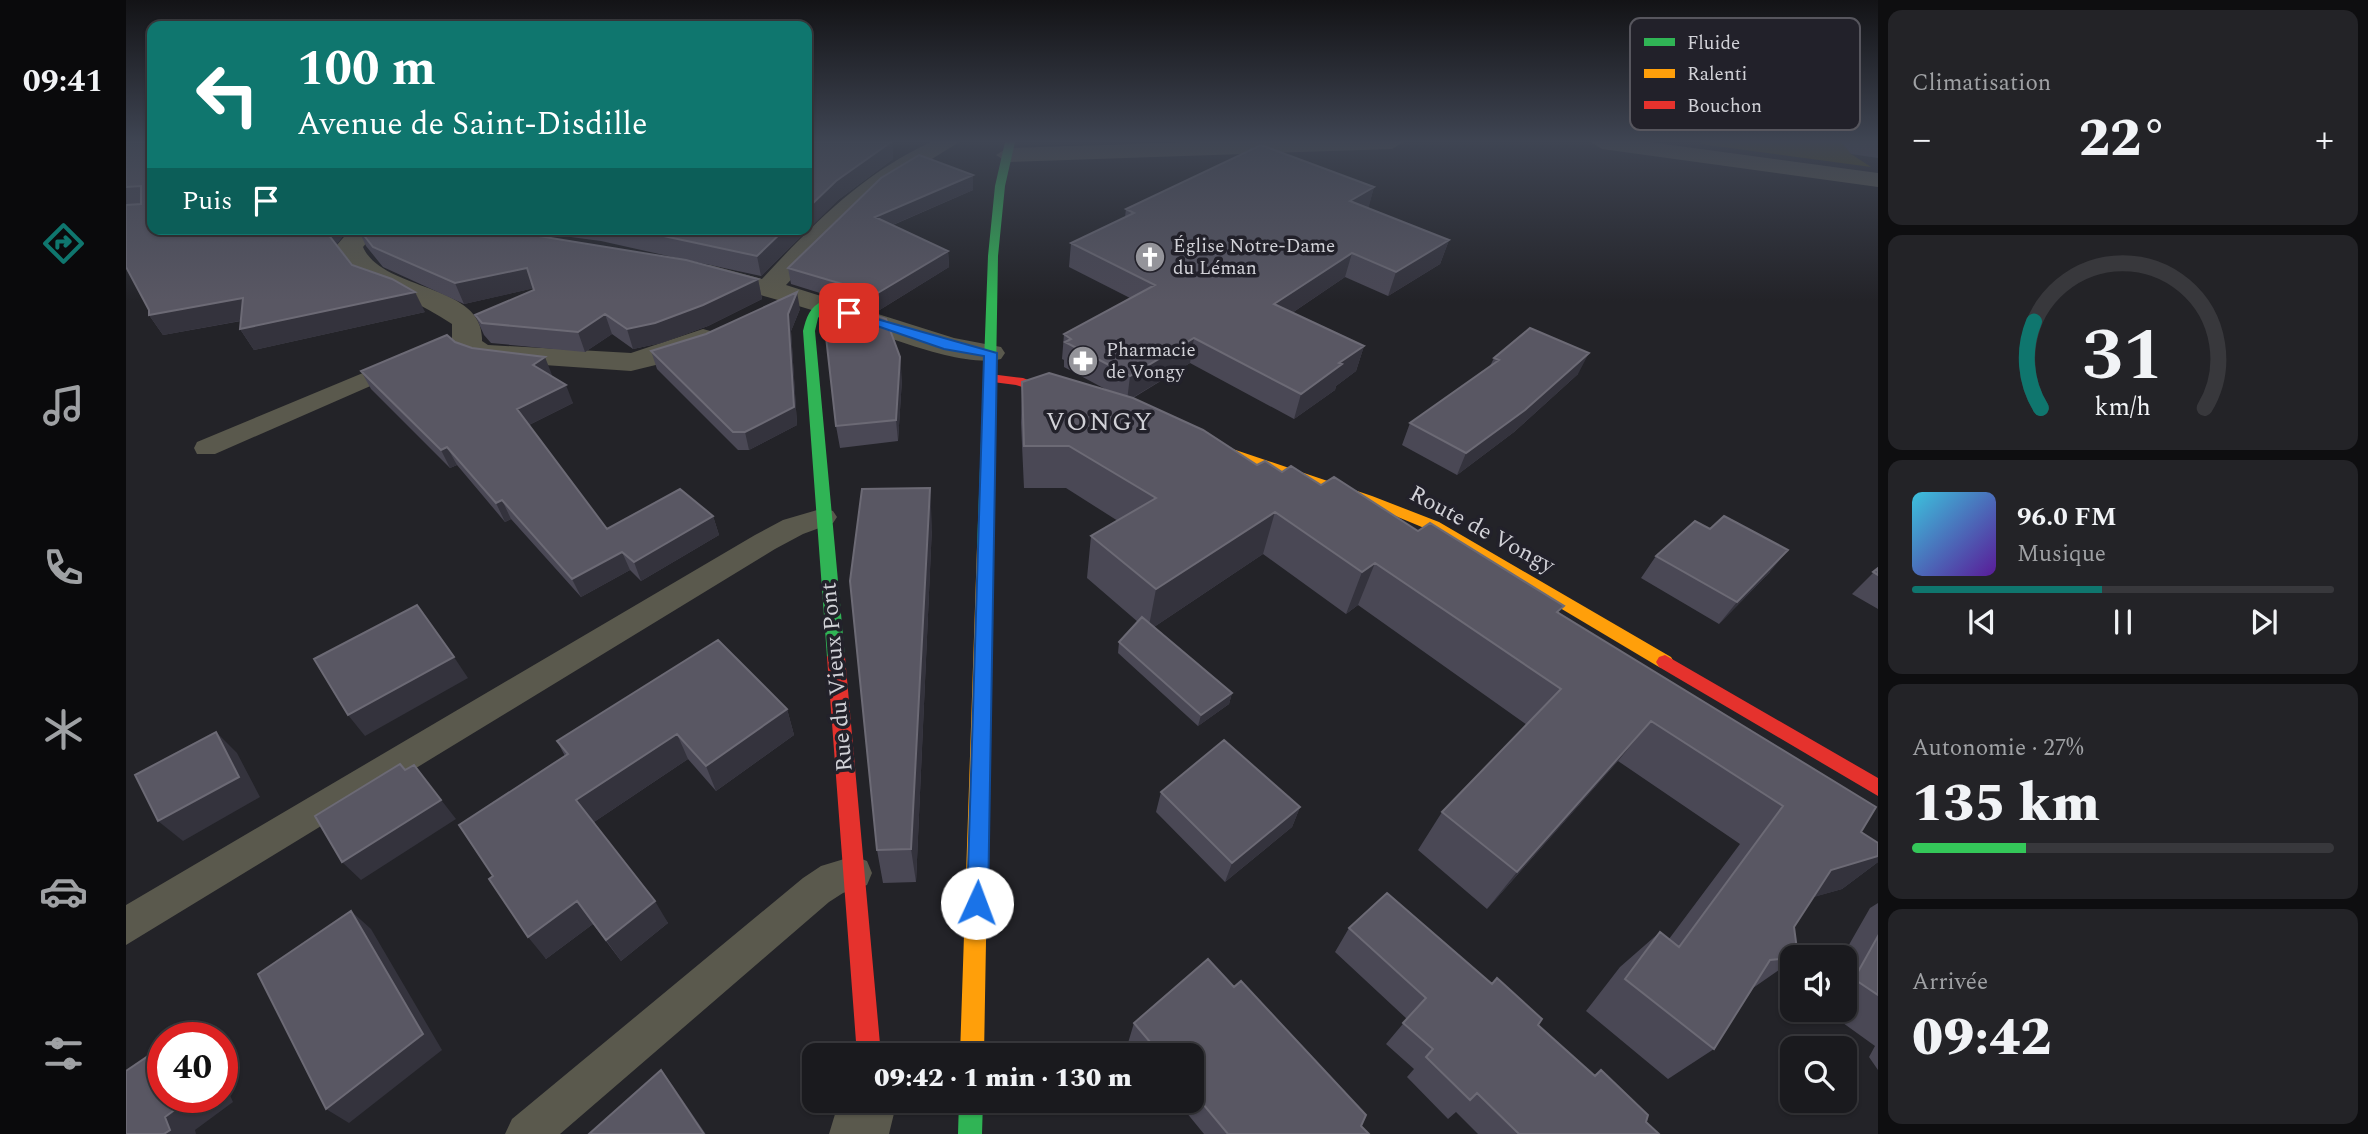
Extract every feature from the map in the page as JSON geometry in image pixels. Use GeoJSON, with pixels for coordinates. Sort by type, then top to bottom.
{"type":"FeatureCollection","features":[{"type":"Feature","properties":{"kind":"street"},"geometry":{"type":"LineString","coordinates":[[774,300],[830,222],[861,195]]}},
{"type":"Feature","properties":{"kind":"street"},"geometry":{"type":"LineString","coordinates":[[972,1043],[990,366],[995,228],[1001,195]]}},
{"type":"Feature","properties":{"kind":"street"},"geometry":{"type":"LineString","coordinates":[[359,235],[349,246],[368,271],[381,281],[413,291],[457,314],[465,320],[468,328],[453,342],[467,344],[472,350],[493,356],[618,363],[657,356],[730,328]]}},
{"type":"Feature","properties":{"kind":"street"},"geometry":{"type":"LineString","coordinates":[[681,266],[774,300],[824,304],[949,346],[1018,381],[1090,405]]}},
{"type":"Feature","properties":{"kind":"street","name":"Rue du Vieux Pont"},"geometry":{"type":"LineString","coordinates":[[824,304],[812,317],[809,331],[868,1043]]}},
{"type":"Feature","properties":{"kind":"street","name":"Route de Vongy"},"geometry":{"type":"LineString","coordinates":[[1182,436],[1367,499],[1434,526],[1878,788]]}},
{"type":"Feature","properties":{"kind":"street"},"geometry":{"type":"LineString","coordinates":[[859,1134],[864,1113]]}},
{"type":"Feature","properties":{"kind":"street"},"geometry":{"type":"LineString","coordinates":[[970,1134],[971,1113]]}},
{"type":"Feature","properties":{"kind":"lane"},"geometry":{"type":"LineString","coordinates":[[206,449],[416,358]]}},
{"type":"Feature","properties":{"kind":"lane"},"geometry":{"type":"LineString","coordinates":[[126,926],[765,542],[793,527],[824,517]]}},
{"type":"Feature","properties":{"kind":"lane"},"geometry":{"type":"LineString","coordinates":[[527,1134],[816,890],[834,878],[854,873]]}},
{"type":"Feature","properties":{"kind":"building"},"geometry":{"type":"Polygon","coordinates":[[[141,195],[147,195],[147,235],[329,235],[352,265],[392,279],[415,292],[240,329],[243,298],[149,315],[149,310],[126,267],[126,205],[141,204],[141,195]]]}},
{"type":"Feature","properties":{"kind":"building"},"geometry":{"type":"Polygon","coordinates":[[[812,195],[822,195],[812,204],[812,195]]]}},
{"type":"Feature","properties":{"kind":"building"},"geometry":{"type":"Polygon","coordinates":[[[864,195],[927,195],[875,217],[948,251],[876,294],[788,268],[864,195]]]}},
{"type":"Feature","properties":{"kind":"building"},"geometry":{"type":"Polygon","coordinates":[[[1156,195],[1360,195],[1350,201],[1449,240],[1396,272],[1352,253],[1274,304],[1364,346],[1301,394],[1194,338],[1130,376],[1065,342],[1071,339],[1064,334],[1155,285],[1071,243],[1134,213],[1126,209],[1156,195]]]}},
{"type":"Feature","properties":{"kind":"building"},"geometry":{"type":"Polygon","coordinates":[[[364,235],[533,235],[686,260],[758,279],[703,305],[655,323],[627,329],[605,314],[578,332],[482,323],[475,315],[534,290],[527,268],[455,283],[373,247],[364,235]]]}},
{"type":"Feature","properties":{"kind":"building"},"geometry":{"type":"Polygon","coordinates":[[[659,235],[779,235],[757,256],[659,235]]]}},
{"type":"Feature","properties":{"kind":"building"},"geometry":{"type":"Polygon","coordinates":[[[797,292],[788,314],[794,407],[745,432],[733,432],[651,351],[706,334],[797,292]]]}},
{"type":"Feature","properties":{"kind":"building"},"geometry":{"type":"Polygon","coordinates":[[[826,298],[886,319],[900,357],[896,420],[836,426],[823,310],[826,298]]]}},
{"type":"Feature","properties":{"kind":"building"},"geometry":{"type":"Polygon","coordinates":[[[1530,328],[1589,353],[1525,410],[1466,453],[1410,423],[1499,360],[1494,358],[1530,328]]]}},
{"type":"Feature","properties":{"kind":"building"},"geometry":{"type":"Polygon","coordinates":[[[447,335],[455,342],[472,348],[545,357],[533,365],[566,385],[517,409],[607,529],[680,489],[713,516],[634,562],[622,552],[572,579],[502,500],[496,503],[447,447],[441,450],[361,371],[447,335]]]}},
{"type":"Feature","properties":{"kind":"building"},"geometry":{"type":"Polygon","coordinates":[[[1049,373],[1133,398],[1203,430],[1257,465],[1265,461],[1282,472],[1291,466],[1321,485],[1334,477],[1418,531],[1430,523],[1564,606],[1557,612],[1876,807],[1861,832],[1878,843],[1878,856],[1831,870],[1794,927],[1796,945],[1780,945],[1780,959],[1770,960],[1714,1049],[1625,979],[1660,932],[1679,947],[1783,806],[1651,721],[1517,872],[1442,812],[1561,689],[1375,563],[1362,572],[1275,512],[1156,589],[1091,536],[1156,498],[1069,446],[1024,446],[1022,382],[1049,373]]]}},
{"type":"Feature","properties":{"kind":"building"},"geometry":{"type":"Polygon","coordinates":[[[930,488],[911,849],[877,850],[850,581],[862,489],[930,488]]]}},
{"type":"Feature","properties":{"kind":"building"},"geometry":{"type":"Polygon","coordinates":[[[1724,516],[1788,550],[1737,602],[1656,556],[1695,521],[1710,529],[1724,516]]]}},
{"type":"Feature","properties":{"kind":"building"},"geometry":{"type":"Polygon","coordinates":[[[417,605],[454,657],[348,715],[314,659],[417,605]]]}},
{"type":"Feature","properties":{"kind":"building"},"geometry":{"type":"Polygon","coordinates":[[[1142,617],[1232,693],[1201,715],[1119,642],[1142,617]]]}},
{"type":"Feature","properties":{"kind":"building"},"geometry":{"type":"Polygon","coordinates":[[[718,640],[787,709],[706,766],[677,734],[576,800],[655,901],[606,940],[577,901],[528,937],[489,879],[493,876],[459,825],[568,754],[557,741],[718,640]]]}},
{"type":"Feature","properties":{"kind":"building"},"geometry":{"type":"Polygon","coordinates":[[[216,732],[239,777],[158,821],[135,775],[216,732]]]}},
{"type":"Feature","properties":{"kind":"building"},"geometry":{"type":"Polygon","coordinates":[[[1224,740],[1300,807],[1232,863],[1161,792],[1224,740]]]}},
{"type":"Feature","properties":{"kind":"building"},"geometry":{"type":"Polygon","coordinates":[[[400,764],[405,770],[414,765],[441,800],[342,862],[315,816],[400,764]]]}},
{"type":"Feature","properties":{"kind":"building"},"geometry":{"type":"Polygon","coordinates":[[[1387,893],[1492,984],[1497,978],[1542,1019],[1538,1025],[1595,1076],[1601,1070],[1648,1115],[1646,1122],[1659,1134],[1519,1134],[1477,1093],[1470,1100],[1426,1057],[1433,1049],[1403,1023],[1426,998],[1349,928],[1387,893]]]}},
{"type":"Feature","properties":{"kind":"building"},"geometry":{"type":"Polygon","coordinates":[[[351,911],[423,1034],[326,1109],[258,974],[351,911]]]}},
{"type":"Feature","properties":{"kind":"building"},"geometry":{"type":"Polygon","coordinates":[[[1878,936],[1878,995],[1857,981],[1857,974],[1878,936]]]}},
{"type":"Feature","properties":{"kind":"building"},"geometry":{"type":"Polygon","coordinates":[[[1208,959],[1234,987],[1241,981],[1366,1115],[1361,1126],[1369,1134],[1228,1134],[1204,1105],[1204,1043],[1151,1043],[1134,1023],[1208,959]]]}},
{"type":"Feature","properties":{"kind":"building"},"geometry":{"type":"Polygon","coordinates":[[[147,1057],[147,1113],[170,1113],[165,1117],[170,1130],[164,1134],[126,1134],[126,1071],[147,1057]]]}},
{"type":"Feature","properties":{"kind":"building"},"geometry":{"type":"Polygon","coordinates":[[[661,1070],[704,1134],[589,1134],[661,1070]]]}},
{"type":"Feature","properties":{"kind":"traffic: fast"},"geometry":{"type":"LineString","coordinates":[[985,547],[993,256],[999,195]]}},
{"type":"Feature","properties":{"kind":"traffic: fast"},"geometry":{"type":"LineString","coordinates":[[823,304],[812,317],[809,331],[836,657]]}},
{"type":"Feature","properties":{"kind":"traffic: fast"},"geometry":{"type":"LineString","coordinates":[[970,1134],[971,1113]]}},
{"type":"Feature","properties":{"kind":"traffic: slow"},"geometry":{"type":"LineString","coordinates":[[1197,441],[1367,499],[1434,526],[1665,662]]}},
{"type":"Feature","properties":{"kind":"traffic: slow"},"geometry":{"type":"LineString","coordinates":[[972,1043],[985,547]]}},
{"type":"Feature","properties":{"kind":"traffic: jam"},"geometry":{"type":"LineString","coordinates":[[990,378],[1018,381],[1070,398]]}},
{"type":"Feature","properties":{"kind":"traffic: jam"},"geometry":{"type":"LineString","coordinates":[[836,657],[868,1043]]}},
{"type":"Feature","properties":{"kind":"traffic: jam"},"geometry":{"type":"LineString","coordinates":[[1665,662],[1878,788]]}},
{"type":"Feature","properties":{"kind":"place","name":"Église Notre-Dame du Léman"},"geometry":{"type":"Point","coordinates":[1150,257]}},
{"type":"Feature","properties":{"kind":"place","name":"Pharmacie de Vongy"},"geometry":{"type":"Point","coordinates":[1083,361]}},
{"type":"Feature","properties":{"kind":"district","name":"VONGY"},"geometry":{"type":"Point","coordinates":[1100,422]}},
{"type":"Feature","properties":{"kind":"route"},"geometry":{"type":"LineString","coordinates":[[849,313],[949,346],[990,353],[977,903]]}}]}
